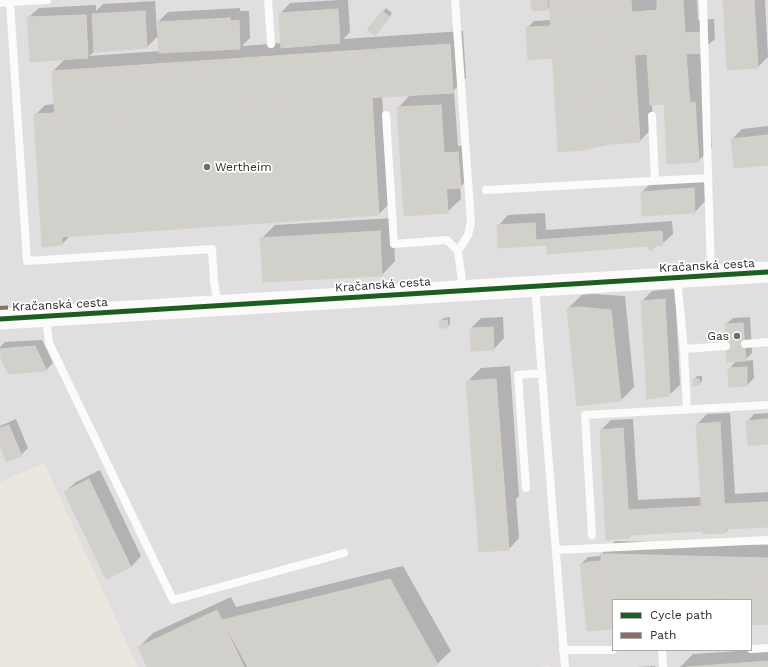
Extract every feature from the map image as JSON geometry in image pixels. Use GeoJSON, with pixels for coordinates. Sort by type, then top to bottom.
{"type":"FeatureCollection","features":[{"type":"Feature","properties":{"kind":"street","name":"Kračanská cesta"},"geometry":{"type":"LineString","coordinates":[[0,319],[768,272]]}},
{"type":"Feature","properties":{"kind":"lane"},"geometry":{"type":"LineString","coordinates":[[0,3],[47,0]]}},
{"type":"Feature","properties":{"kind":"lane"},"geometry":{"type":"LineString","coordinates":[[268,0],[271,44]]}},
{"type":"Feature","properties":{"kind":"lane"},"geometry":{"type":"LineString","coordinates":[[455,0],[471,222],[468,235],[458,251]]}},
{"type":"Feature","properties":{"kind":"lane"},"geometry":{"type":"LineString","coordinates":[[703,0],[711,276]]}},
{"type":"Feature","properties":{"kind":"lane"},"geometry":{"type":"LineString","coordinates":[[10,2],[27,261],[212,249],[214,282],[218,306]]}},
{"type":"Feature","properties":{"kind":"lane"},"geometry":{"type":"LineString","coordinates":[[386,115],[394,244],[447,240],[458,251],[464,290]]}},
{"type":"Feature","properties":{"kind":"lane"},"geometry":{"type":"LineString","coordinates":[[652,116],[655,181]]}},
{"type":"Feature","properties":{"kind":"lane"},"geometry":{"type":"LineString","coordinates":[[486,190],[708,178]]}},
{"type":"Feature","properties":{"kind":"lane"},"geometry":{"type":"LineString","coordinates":[[677,277],[684,349],[687,410]]}},
{"type":"Feature","properties":{"kind":"lane"},"geometry":{"type":"LineString","coordinates":[[535,286],[565,667]]}},
{"type":"Feature","properties":{"kind":"lane"},"geometry":{"type":"LineString","coordinates":[[46,316],[49,343],[173,600],[344,553]]}},
{"type":"Feature","properties":{"kind":"lane"},"geometry":{"type":"LineString","coordinates":[[745,344],[768,342]]}},
{"type":"Feature","properties":{"kind":"lane"},"geometry":{"type":"LineString","coordinates":[[684,349],[726,346]]}},
{"type":"Feature","properties":{"kind":"lane"},"geometry":{"type":"LineString","coordinates":[[526,488],[518,375],[542,374]]}},
{"type":"Feature","properties":{"kind":"lane"},"geometry":{"type":"LineString","coordinates":[[592,535],[585,415],[768,405]]}},
{"type":"Feature","properties":{"kind":"lane"},"geometry":{"type":"LineString","coordinates":[[556,550],[768,540]]}},
{"type":"Feature","properties":{"kind":"lane"},"geometry":{"type":"LineString","coordinates":[[752,649],[768,648]]}},
{"type":"Feature","properties":{"kind":"lane"},"geometry":{"type":"LineString","coordinates":[[563,650],[612,650]]}},
{"type":"Feature","properties":{"kind":"lane"},"geometry":{"type":"LineString","coordinates":[[662,651],[663,667]]}},
{"type":"Feature","properties":{"kind":"shaded area"},"geometry":{"type":"Polygon","coordinates":[[[0,0],[768,0],[768,667],[551,667],[551,665],[538,667],[138,667],[44,463],[0,482],[0,0]]]}},
{"type":"Feature","properties":{"kind":"building"},"geometry":{"type":"Polygon","coordinates":[[[531,0],[547,0],[548,10],[532,11],[531,0]]]}},
{"type":"Feature","properties":{"kind":"building"},"geometry":{"type":"Polygon","coordinates":[[[549,0],[573,0],[576,42],[603,40],[600,0],[631,0],[640,142],[610,144],[606,84],[591,85],[591,79],[579,80],[583,150],[558,152],[549,0]]]}},
{"type":"Feature","properties":{"kind":"building"},"geometry":{"type":"Polygon","coordinates":[[[573,0],[600,0],[603,40],[576,42],[573,0]]]}},
{"type":"Feature","properties":{"kind":"building"},"geometry":{"type":"Polygon","coordinates":[[[657,0],[683,0],[685,33],[700,32],[702,53],[686,54],[690,103],[695,102],[699,162],[667,164],[664,104],[650,105],[647,54],[634,55],[632,12],[657,10],[657,0]]]}},
{"type":"Feature","properties":{"kind":"building"},"geometry":{"type":"Polygon","coordinates":[[[723,0],[754,0],[758,68],[727,70],[723,0]]]}},
{"type":"Feature","properties":{"kind":"building"},"geometry":{"type":"Polygon","coordinates":[[[338,9],[340,43],[281,48],[279,13],[338,9]]]}},
{"type":"Feature","properties":{"kind":"building"},"geometry":{"type":"Polygon","coordinates":[[[145,11],[147,48],[94,52],[92,14],[145,11]]]}},
{"type":"Feature","properties":{"kind":"building"},"geometry":{"type":"Polygon","coordinates":[[[382,11],[390,17],[375,36],[367,30],[382,11]]]}},
{"type":"Feature","properties":{"kind":"building"},"geometry":{"type":"Polygon","coordinates":[[[86,15],[88,58],[30,62],[27,17],[86,15]]]}},
{"type":"Feature","properties":{"kind":"building"},"geometry":{"type":"Polygon","coordinates":[[[230,18],[230,21],[239,20],[240,49],[159,53],[157,22],[230,18]]]}},
{"type":"Feature","properties":{"kind":"building"},"geometry":{"type":"Polygon","coordinates":[[[550,26],[553,58],[528,60],[526,27],[550,26]]]}},
{"type":"Feature","properties":{"kind":"building"},"geometry":{"type":"Polygon","coordinates":[[[450,44],[453,93],[384,97],[381,53],[52,74],[52,71],[450,44]]]}},
{"type":"Feature","properties":{"kind":"building"},"geometry":{"type":"Polygon","coordinates":[[[381,53],[384,97],[300,103],[299,88],[284,89],[285,104],[142,114],[141,99],[125,100],[126,114],[55,119],[52,74],[381,53]]]}},
{"type":"Feature","properties":{"kind":"building"},"geometry":{"type":"Polygon","coordinates":[[[591,79],[591,85],[606,84],[610,144],[583,150],[579,80],[591,79]]]}},
{"type":"Feature","properties":{"kind":"building","name":"Wertheim"},"geometry":{"type":"Polygon","coordinates":[[[299,88],[300,103],[372,98],[379,215],[62,237],[62,245],[42,247],[34,114],[54,113],[55,119],[126,114],[125,100],[141,99],[142,114],[285,104],[284,89],[299,88]]]}},
{"type":"Feature","properties":{"kind":"building"},"geometry":{"type":"Polygon","coordinates":[[[441,105],[448,213],[404,216],[397,107],[441,105]]]}},
{"type":"Feature","properties":{"kind":"building"},"geometry":{"type":"Polygon","coordinates":[[[768,135],[768,165],[734,168],[731,139],[768,135]]]}},
{"type":"Feature","properties":{"kind":"building"},"geometry":{"type":"Polygon","coordinates":[[[458,152],[461,188],[446,189],[444,153],[458,152]]]}},
{"type":"Feature","properties":{"kind":"building"},"geometry":{"type":"Polygon","coordinates":[[[694,188],[695,213],[642,216],[641,192],[694,188]]]}},
{"type":"Feature","properties":{"kind":"building"},"geometry":{"type":"Polygon","coordinates":[[[535,223],[536,240],[662,231],[663,245],[653,246],[653,250],[648,250],[647,246],[547,254],[547,245],[498,248],[497,225],[535,223]]]}},
{"type":"Feature","properties":{"kind":"building"},"geometry":{"type":"Polygon","coordinates":[[[380,231],[382,276],[263,282],[260,238],[380,231]]]}},
{"type":"Feature","properties":{"kind":"building"},"geometry":{"type":"Polygon","coordinates":[[[665,299],[670,396],[647,399],[641,301],[665,299]]]}},
{"type":"Feature","properties":{"kind":"building"},"geometry":{"type":"Polygon","coordinates":[[[578,307],[611,310],[621,401],[577,406],[567,308],[578,307]]]}},
{"type":"Feature","properties":{"kind":"building"},"geometry":{"type":"Polygon","coordinates":[[[447,320],[448,328],[440,328],[439,321],[447,320]]]}},
{"type":"Feature","properties":{"kind":"building"},"geometry":{"type":"Polygon","coordinates":[[[743,323],[746,361],[727,362],[725,324],[743,323]]]}},
{"type":"Feature","properties":{"kind":"building"},"geometry":{"type":"Polygon","coordinates":[[[493,327],[494,350],[471,351],[470,328],[493,327]]]}},
{"type":"Feature","properties":{"kind":"building"},"geometry":{"type":"Polygon","coordinates":[[[35,346],[47,371],[8,374],[0,356],[0,349],[35,346]]]}},
{"type":"Feature","properties":{"kind":"building"},"geometry":{"type":"Polygon","coordinates":[[[747,367],[747,386],[729,387],[728,368],[747,367]]]}},
{"type":"Feature","properties":{"kind":"building"},"geometry":{"type":"Polygon","coordinates":[[[496,379],[506,510],[476,513],[466,381],[496,379]]]}},
{"type":"Feature","properties":{"kind":"building"},"geometry":{"type":"Polygon","coordinates":[[[693,379],[699,379],[700,385],[693,386],[693,379]]]}},
{"type":"Feature","properties":{"kind":"building"},"geometry":{"type":"Polygon","coordinates":[[[768,419],[768,444],[748,446],[746,421],[768,419]]]}},
{"type":"Feature","properties":{"kind":"building"},"geometry":{"type":"Polygon","coordinates":[[[720,422],[726,533],[703,534],[696,424],[720,422]]]}},
{"type":"Feature","properties":{"kind":"building"},"geometry":{"type":"Polygon","coordinates":[[[9,425],[22,456],[6,462],[0,446],[0,428],[9,425]]]}},
{"type":"Feature","properties":{"kind":"building"},"geometry":{"type":"Polygon","coordinates":[[[623,428],[630,538],[606,540],[600,430],[623,428]]]}},
{"type":"Feature","properties":{"kind":"building"},"geometry":{"type":"Polygon","coordinates":[[[89,479],[131,567],[106,579],[64,492],[89,479]]]}},
{"type":"Feature","properties":{"kind":"building"},"geometry":{"type":"Polygon","coordinates":[[[768,502],[768,527],[726,529],[725,504],[768,502]]]}},
{"type":"Feature","properties":{"kind":"building"},"geometry":{"type":"Polygon","coordinates":[[[701,506],[702,531],[630,535],[628,510],[701,506]]]}},
{"type":"Feature","properties":{"kind":"building"},"geometry":{"type":"Polygon","coordinates":[[[506,510],[509,550],[479,552],[476,513],[506,510]]]}},
{"type":"Feature","properties":{"kind":"building"},"geometry":{"type":"Polygon","coordinates":[[[601,554],[607,554],[605,579],[607,604],[612,603],[612,629],[598,630],[591,562],[601,561],[601,554]]]}},
{"type":"Feature","properties":{"kind":"building"},"geometry":{"type":"Polygon","coordinates":[[[607,554],[768,558],[768,583],[606,579],[607,554]]]}},
{"type":"Feature","properties":{"kind":"building"},"geometry":{"type":"Polygon","coordinates":[[[591,562],[598,630],[587,631],[580,564],[591,562]]]}},
{"type":"Feature","properties":{"kind":"building"},"geometry":{"type":"Polygon","coordinates":[[[390,579],[438,665],[431,667],[248,667],[222,620],[390,579]]]}},
{"type":"Feature","properties":{"kind":"building"},"geometry":{"type":"Polygon","coordinates":[[[605,579],[768,583],[768,593],[679,599],[612,599],[612,603],[607,604],[605,579]]]}},
{"type":"Feature","properties":{"kind":"building"},"geometry":{"type":"Polygon","coordinates":[[[768,593],[768,624],[752,625],[752,599],[679,599],[768,593]]]}},
{"type":"Feature","properties":{"kind":"building"},"geometry":{"type":"Polygon","coordinates":[[[217,610],[244,667],[147,667],[138,647],[217,610]]]}},
{"type":"Feature","properties":{"kind":"building"},"geometry":{"type":"Polygon","coordinates":[[[768,661],[768,667],[687,667],[768,661]]]}},
{"type":"Feature","properties":{"kind":"marked path"},"geometry":{"type":"LineString","coordinates":[[0,308],[16,307]]}},
{"type":"Feature","properties":{"kind":"cycle path"},"geometry":{"type":"LineString","coordinates":[[0,319],[768,272]]}},
{"type":"Feature","properties":{"kind":"place","name":"Wertheim"},"geometry":{"type":"Point","coordinates":[207,167]}},
{"type":"Feature","properties":{"kind":"place","name":"Gas"},"geometry":{"type":"Point","coordinates":[737,336]}}]}
